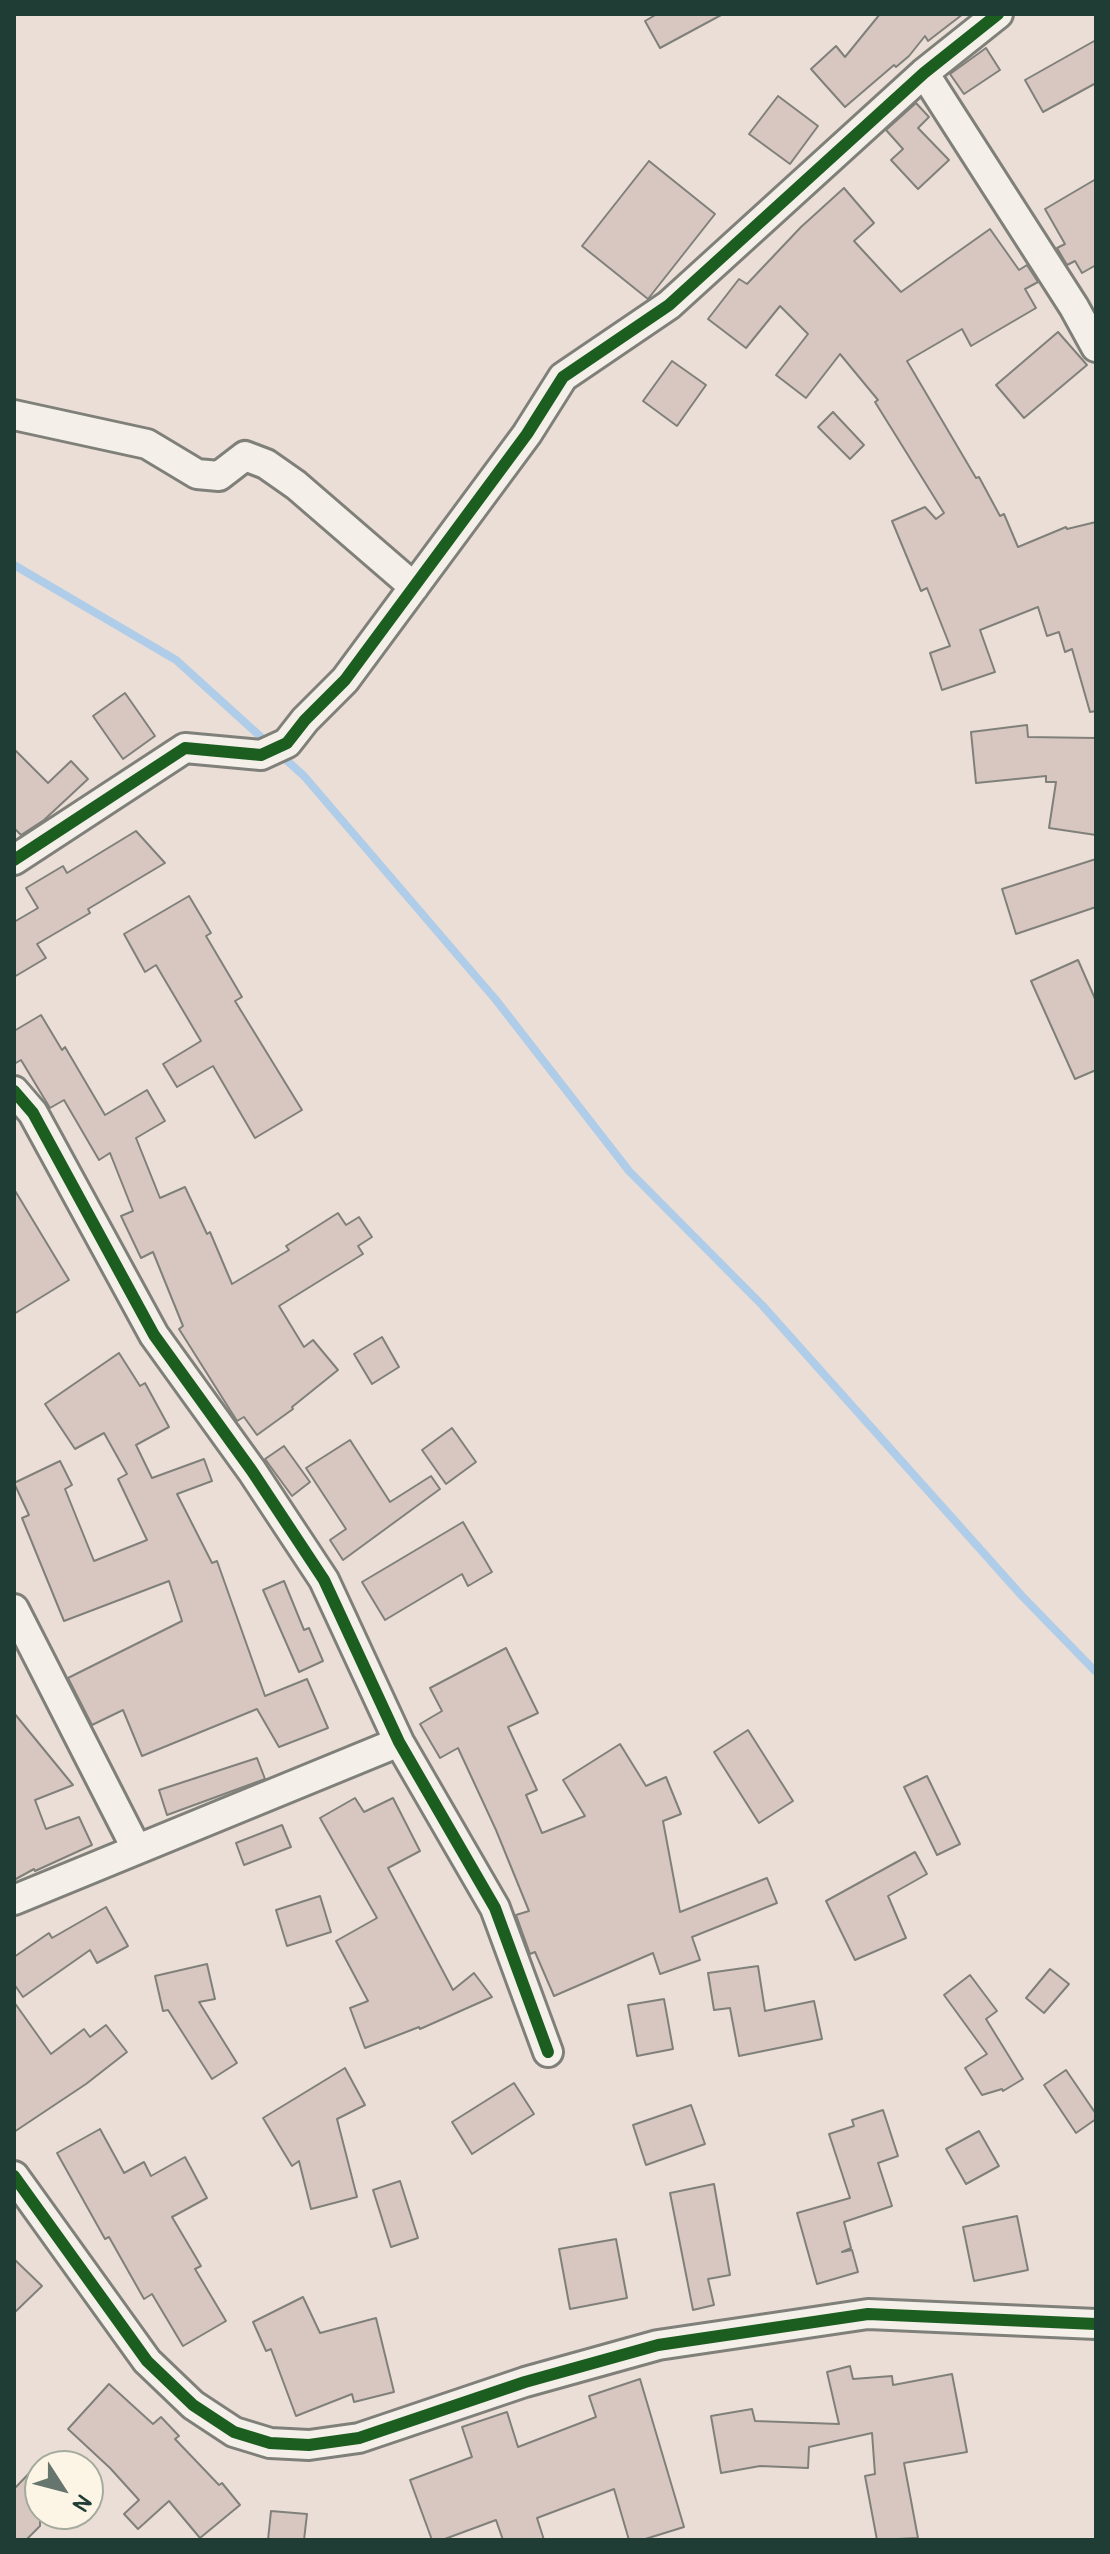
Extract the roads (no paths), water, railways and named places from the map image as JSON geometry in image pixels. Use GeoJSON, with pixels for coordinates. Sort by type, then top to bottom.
{"type":"FeatureCollection","features":[{"type":"Feature","properties":{"kind":"street"},"geometry":{"type":"LineString","coordinates":[[14,860],[185,748],[261,755],[287,743],[345,680],[527,434],[563,377],[669,305],[924,73],[998,14]]}},
{"type":"Feature","properties":{"kind":"street"},"geometry":{"type":"LineString","coordinates":[[924,73],[1074,307],[1096,347]]}},
{"type":"Feature","properties":{"kind":"street"},"geometry":{"type":"LineString","coordinates":[[14,415],[147,444],[197,474],[219,476],[245,456],[266,464],[296,485],[414,587]]}},
{"type":"Feature","properties":{"kind":"street"},"geometry":{"type":"LineString","coordinates":[[14,1091],[33,1113],[154,1335],[252,1471],[324,1580],[399,1742],[495,1908],[548,2052]]}},
{"type":"Feature","properties":{"kind":"street"},"geometry":{"type":"LineString","coordinates":[[14,1609],[136,1848]]}},
{"type":"Feature","properties":{"kind":"street"},"geometry":{"type":"LineString","coordinates":[[14,1900],[399,1742]]}},
{"type":"Feature","properties":{"kind":"street"},"geometry":{"type":"LineString","coordinates":[[14,2176],[147,2361],[193,2405],[234,2432],[270,2443],[309,2445],[359,2438],[525,2382],[658,2345],[868,2314],[1096,2324]]}},
{"type":"Feature","properties":{"kind":"waterway"},"geometry":{"type":"LineString","coordinates":[[14,565],[176,660],[304,776],[496,1000],[629,1171],[762,1305],[1022,1596],[1096,1672]]}}]}
